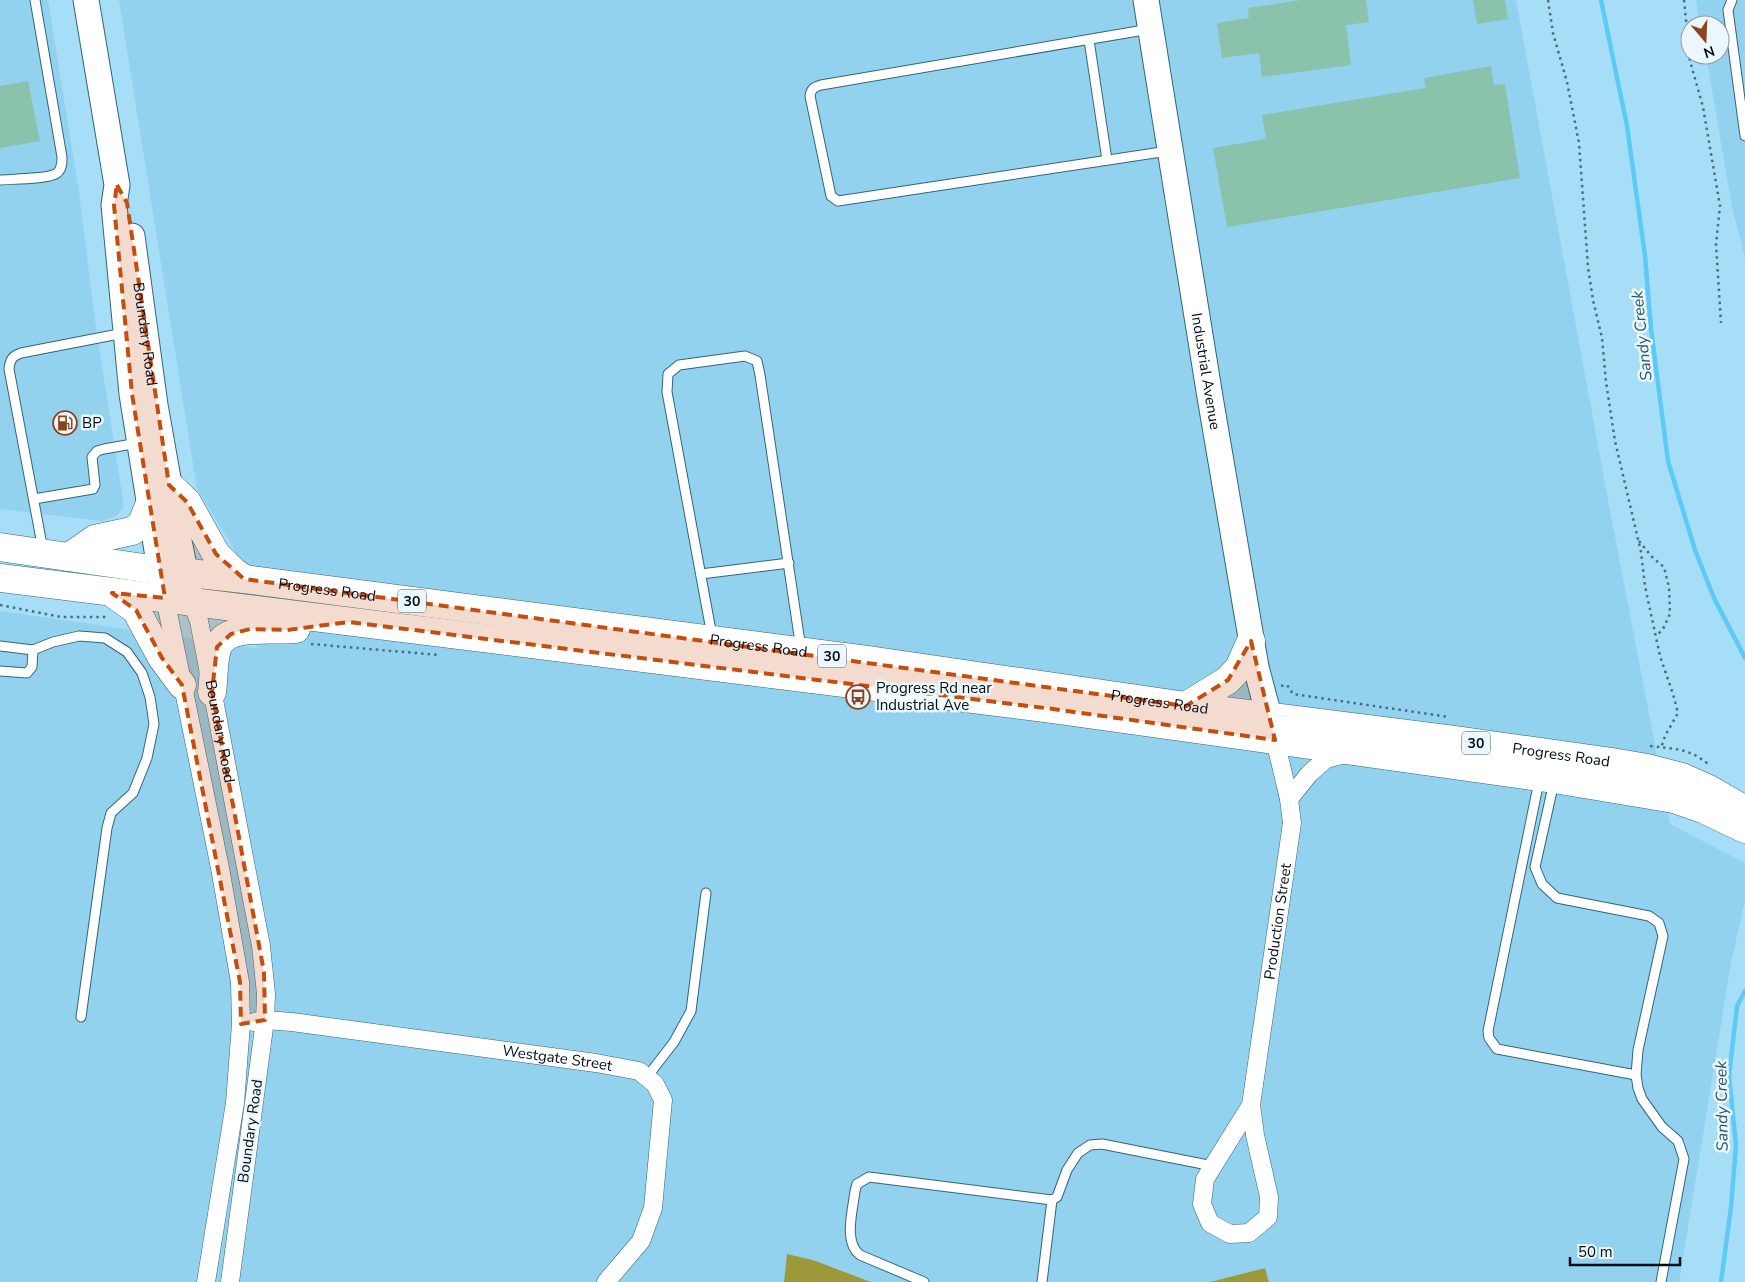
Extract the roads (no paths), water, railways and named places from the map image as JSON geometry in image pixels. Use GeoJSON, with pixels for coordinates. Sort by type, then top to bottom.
{"type":"FeatureCollection","features":[{"type":"Feature","properties":{"kind":"main road","name":"Boundary Road"},"geometry":{"type":"LineString","coordinates":[[86,0],[117,185],[114,205],[132,394],[149,506],[172,571],[178,600]]}},
{"type":"Feature","properties":{"kind":"main road","name":"Industrial Avenue"},"geometry":{"type":"LineString","coordinates":[[1146,0],[1251,641],[1272,728]]}},
{"type":"Feature","properties":{"kind":"main road","name":"Boundary Road"},"geometry":{"type":"LineString","coordinates":[[117,185],[127,203],[141,290],[150,378],[169,485],[172,571]]}},
{"type":"Feature","properties":{"kind":"main road"},"geometry":{"type":"LineString","coordinates":[[169,485],[187,502],[216,554],[244,579]]}},
{"type":"Feature","properties":{"kind":"main road"},"geometry":{"type":"LineString","coordinates":[[56,555],[95,539],[132,531],[141,525],[149,506]]}},
{"type":"Feature","properties":{"kind":"main road","name":"Progress Road"},"geometry":{"type":"LineString","coordinates":[[0,547],[801,652],[1186,706],[1355,751],[1674,798],[1703,809],[1745,829]]}},
{"type":"Feature","properties":{"kind":"main road","name":"Progress Road"},"geometry":{"type":"LineString","coordinates":[[0,578],[1053,709],[1272,728],[1592,760],[1656,770],[1682,777],[1709,789],[1745,810]]}},
{"type":"Feature","properties":{"kind":"main road"},"geometry":{"type":"LineString","coordinates":[[112,593],[136,610],[162,658],[182,685]]}},
{"type":"Feature","properties":{"kind":"main road"},"geometry":{"type":"LineString","coordinates":[[212,692],[217,647],[224,638],[231,634],[250,629],[287,630],[349,622]]}},
{"type":"Feature","properties":{"kind":"main road"},"geometry":{"type":"LineString","coordinates":[[1186,706],[1228,680],[1239,668],[1251,641]]}},
{"type":"Feature","properties":{"kind":"street","name":"Boundary Road"},"geometry":{"type":"LineString","coordinates":[[178,600],[182,685],[220,868],[240,982],[241,1024],[235,1103],[206,1282]]}},
{"type":"Feature","properties":{"kind":"street","name":"Boundary Road"},"geometry":{"type":"LineString","coordinates":[[178,600],[199,621],[261,946],[265,987],[265,1020],[230,1282]]}},
{"type":"Feature","properties":{"kind":"street","name":"Production Street"},"geometry":{"type":"LineString","coordinates":[[1251,1105],[1205,1180],[1202,1204],[1210,1223],[1230,1234],[1249,1233],[1268,1217],[1269,1197],[1255,1135],[1251,1105],[1292,823],[1289,799],[1272,728]]}},
{"type":"Feature","properties":{"kind":"street"},"geometry":{"type":"LineString","coordinates":[[1289,799],[1309,774],[1326,759],[1355,751]]}},
{"type":"Feature","properties":{"kind":"street","name":"Westgate Street"},"geometry":{"type":"LineString","coordinates":[[241,1024],[265,1020],[302,1023],[596,1063],[639,1071],[655,1084],[663,1100],[653,1208],[641,1241],[606,1282]]}},
{"type":"Feature","properties":{"kind":"lane"},"geometry":{"type":"LineString","coordinates":[[0,180],[49,176],[57,173],[62,166],[35,0]]}},
{"type":"Feature","properties":{"kind":"lane"},"geometry":{"type":"LineString","coordinates":[[1732,0],[1728,10],[1745,136]]}},
{"type":"Feature","properties":{"kind":"lane"},"geometry":{"type":"LineString","coordinates":[[1151,29],[820,85],[815,86],[811,90],[810,96],[831,196],[838,202],[1171,150]]}},
{"type":"Feature","properties":{"kind":"lane"},"geometry":{"type":"LineString","coordinates":[[1089,40],[1107,160]]}},
{"type":"Feature","properties":{"kind":"lane"},"geometry":{"type":"LineString","coordinates":[[56,555],[34,499],[9,369],[10,361],[14,356],[21,353],[126,332]]}},
{"type":"Feature","properties":{"kind":"lane"},"geometry":{"type":"LineString","coordinates":[[713,641],[667,392],[668,374],[679,364],[745,356],[757,361],[760,375],[801,652]]}},
{"type":"Feature","properties":{"kind":"lane"},"geometry":{"type":"LineString","coordinates":[[34,499],[93,489],[95,485],[92,457],[97,451],[140,443]]}},
{"type":"Feature","properties":{"kind":"lane"},"geometry":{"type":"LineString","coordinates":[[702,574],[789,564]]}},
{"type":"Feature","properties":{"kind":"lane"},"geometry":{"type":"LineString","coordinates":[[0,646],[33,650],[53,642],[79,636],[105,638],[127,652],[142,673],[150,697],[154,724],[147,758],[133,793],[111,813],[107,828],[81,1017]]}},
{"type":"Feature","properties":{"kind":"lane"},"geometry":{"type":"LineString","coordinates":[[0,671],[27,673],[32,667],[33,650]]}},
{"type":"Feature","properties":{"kind":"lane"},"geometry":{"type":"LineString","coordinates":[[1547,778],[1535,867],[1542,884],[1557,898],[1649,916],[1659,923],[1663,936],[1638,1050],[1636,1075],[1642,1099],[1662,1127],[1678,1141],[1684,1159],[1661,1282]]}},
{"type":"Feature","properties":{"kind":"lane"},"geometry":{"type":"LineString","coordinates":[[1547,778],[1488,1031],[1489,1038],[1497,1049],[1636,1075]]}},
{"type":"Feature","properties":{"kind":"lane"},"geometry":{"type":"LineString","coordinates":[[647,1078],[674,1042],[691,1011],[706,893]]}},
{"type":"Feature","properties":{"kind":"lane"},"geometry":{"type":"LineString","coordinates":[[924,1282],[860,1255],[853,1248],[850,1239],[854,1201],[857,1184],[861,1180],[869,1177],[1052,1200],[1057,1197],[1066,1170],[1078,1153],[1090,1145],[1102,1144],[1213,1166]]}},
{"type":"Feature","properties":{"kind":"lane"},"geometry":{"type":"LineString","coordinates":[[1042,1282],[1052,1200]]}},
{"type":"Feature","properties":{"kind":"waterway","name":"Sandy Creek"},"geometry":{"type":"LineString","coordinates":[[1601,0],[1627,126],[1645,256],[1651,329],[1668,461],[1695,550],[1714,598],[1745,658]]}},
{"type":"Feature","properties":{"kind":"waterway","name":"Sandy Creek"},"geometry":{"type":"LineString","coordinates":[[1721,1282],[1731,1207],[1736,1145],[1729,1076],[1737,1006],[1745,991]]}},
{"type":"Feature","properties":{"kind":"place","name":"BP"},"geometry":{"type":"Point","coordinates":[65,423]}},
{"type":"Feature","properties":{"kind":"place","name":"Progress Rd near Industrial Ave"},"geometry":{"type":"Point","coordinates":[858,697]}}]}
